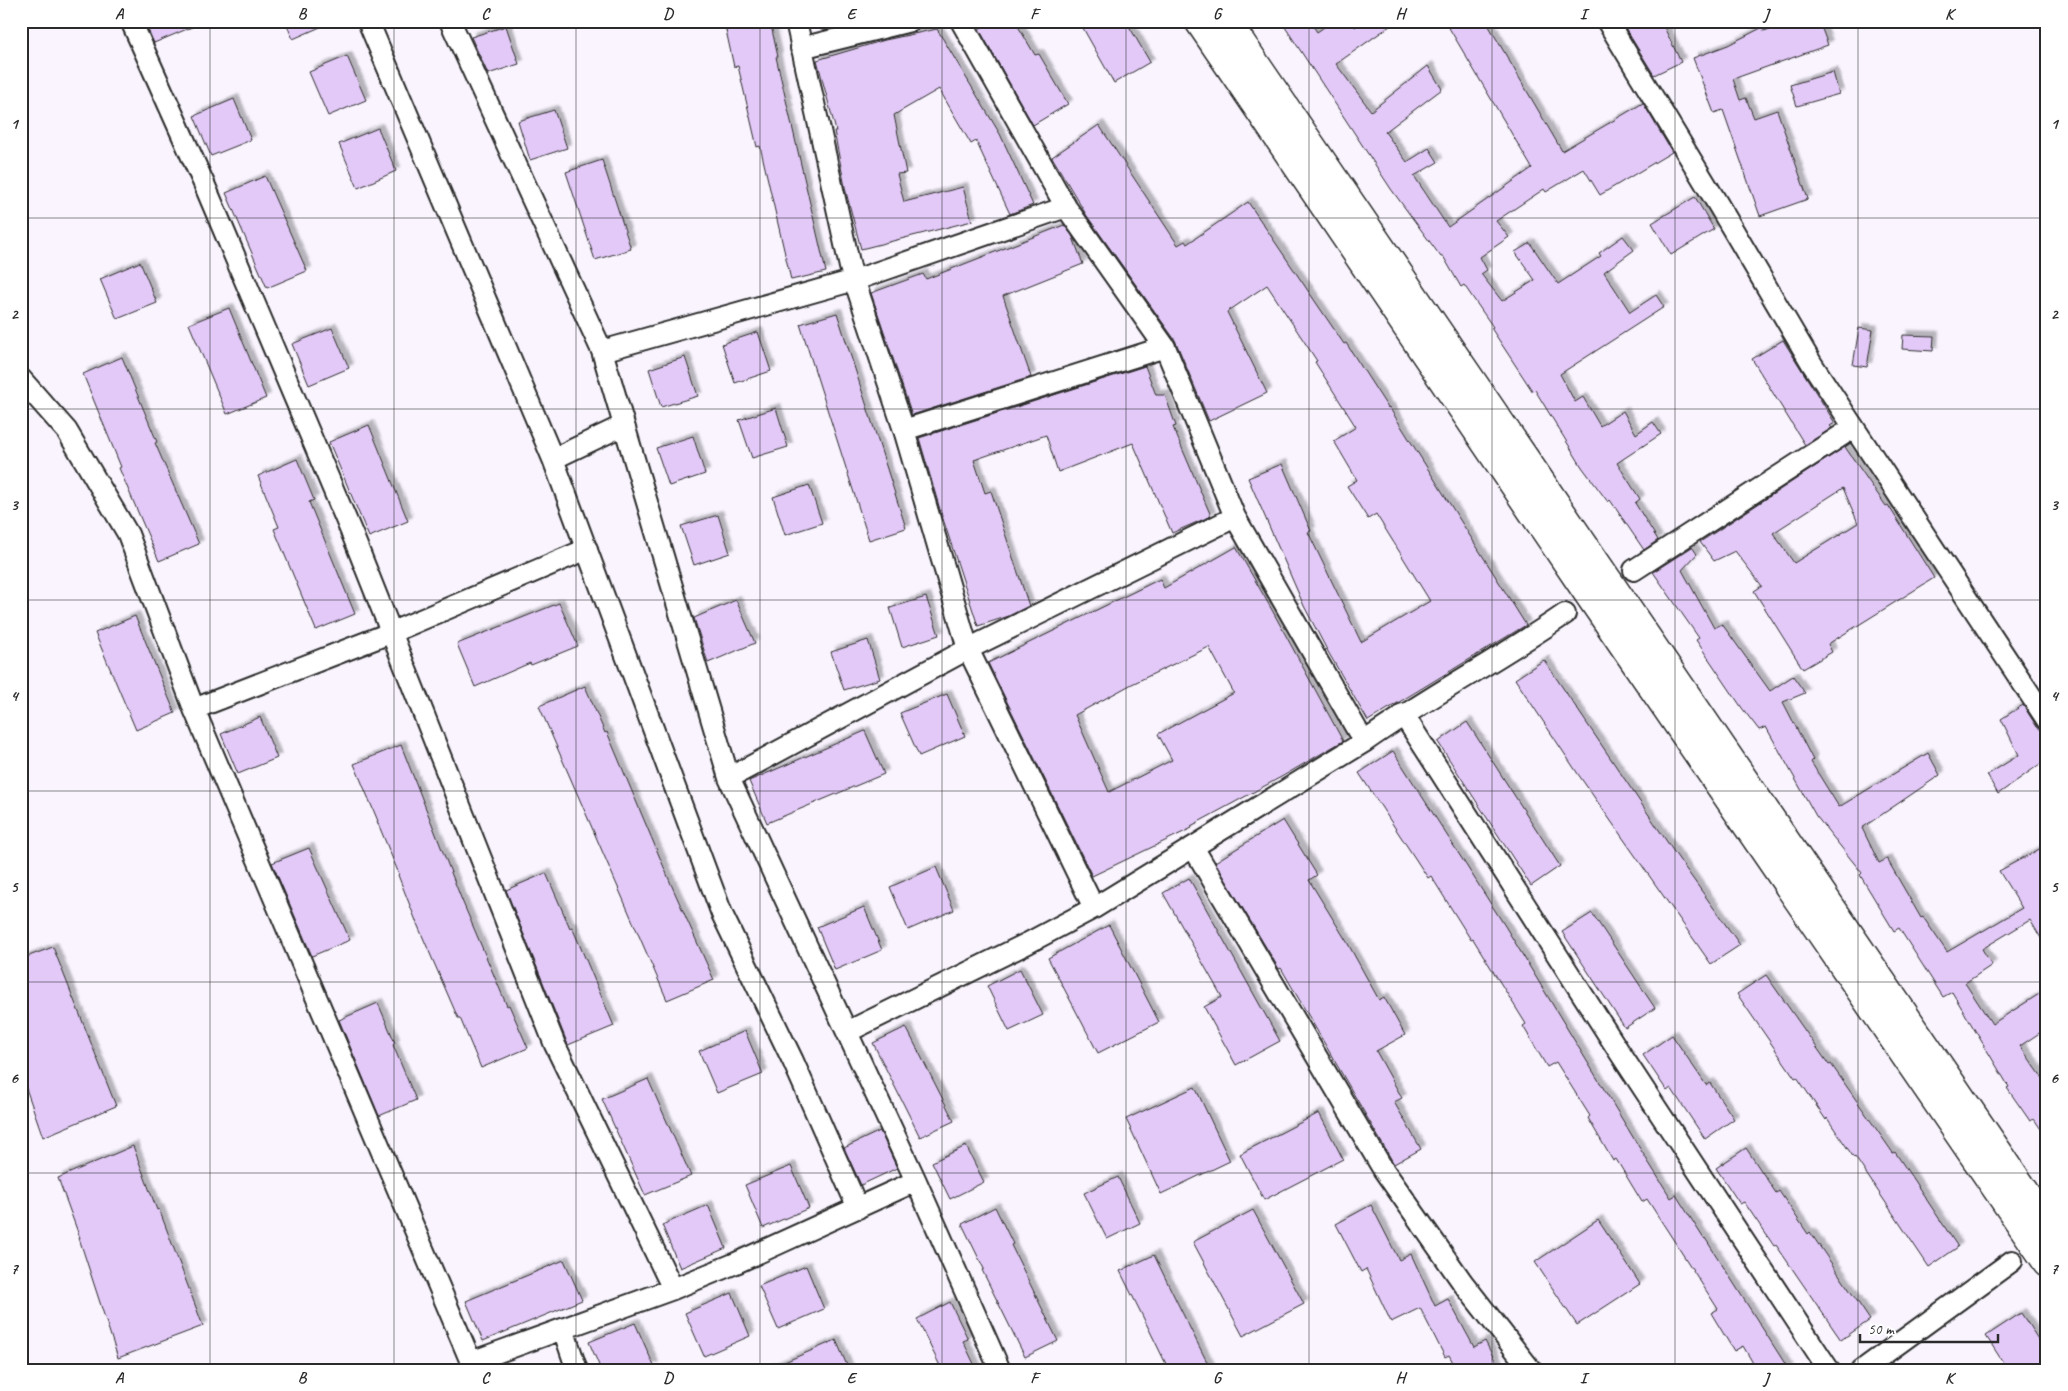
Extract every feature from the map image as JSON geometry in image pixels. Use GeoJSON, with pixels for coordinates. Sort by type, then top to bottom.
{"type":"FeatureCollection","features":[{"type":"Feature","properties":{"kind":"main road"},"geometry":{"type":"LineString","coordinates":[[1199,21],[1596,605],[2047,1262]]}},
{"type":"Feature","properties":{"kind":"main road"},"geometry":{"type":"LineString","coordinates":[[1226,21],[2047,1224]]}},
{"type":"Feature","properties":{"kind":"street"},"geometry":{"type":"LineString","coordinates":[[131,21],[205,186],[353,536],[555,1045],[674,1289]]}},
{"type":"Feature","properties":{"kind":"street"},"geometry":{"type":"LineString","coordinates":[[368,21],[553,459],[722,914],[793,1061],[858,1208]]}},
{"type":"Feature","properties":{"kind":"street"},"geometry":{"type":"LineString","coordinates":[[450,21],[602,352],[622,426],[729,778],[916,1181],[1000,1370]]}},
{"type":"Feature","properties":{"kind":"street"},"geometry":{"type":"LineString","coordinates":[[796,21],[850,267],[904,430],[968,649],[1094,908]]}},
{"type":"Feature","properties":{"kind":"street"},"geometry":{"type":"LineString","coordinates":[[801,48],[910,21]]}},
{"type":"Feature","properties":{"kind":"street"},"geometry":{"type":"LineString","coordinates":[[961,21],[1066,207],[1165,347],[1235,517],[1364,742]]}},
{"type":"Feature","properties":{"kind":"street"},"geometry":{"type":"LineString","coordinates":[[1607,21],[1812,364],[2047,720]]}},
{"type":"Feature","properties":{"kind":"street"},"geometry":{"type":"LineString","coordinates":[[602,352],[855,280],[1066,207]]}},
{"type":"Feature","properties":{"kind":"street"},"geometry":{"type":"LineString","coordinates":[[904,430],[1165,347]]}},
{"type":"Feature","properties":{"kind":"street"},"geometry":{"type":"LineString","coordinates":[[21,379],[67,431],[128,534],[194,709],[471,1362],[674,1289],[736,1263],[916,1181]]}},
{"type":"Feature","properties":{"kind":"street"},"geometry":{"type":"LineString","coordinates":[[553,459],[622,426]]}},
{"type":"Feature","properties":{"kind":"street"},"geometry":{"type":"LineString","coordinates":[[1634,570],[1853,428]]}},
{"type":"Feature","properties":{"kind":"street"},"geometry":{"type":"LineString","coordinates":[[729,778],[968,649],[1235,517]]}},
{"type":"Feature","properties":{"kind":"street"},"geometry":{"type":"LineString","coordinates":[[194,709],[390,633],[587,549]]}},
{"type":"Feature","properties":{"kind":"street"},"geometry":{"type":"LineString","coordinates":[[847,1032],[1028,943],[1094,908],[1364,742],[1404,714],[1565,614]]}},
{"type":"Feature","properties":{"kind":"street"},"geometry":{"type":"LineString","coordinates":[[1404,714],[1620,1053],[1828,1370]]}},
{"type":"Feature","properties":{"kind":"street"},"geometry":{"type":"LineString","coordinates":[[1193,847],[1383,1169],[1463,1284],[1532,1370]]}},
{"type":"Feature","properties":{"kind":"street"},"geometry":{"type":"LineString","coordinates":[[1862,1370],[2012,1261]]}},
{"type":"Feature","properties":{"kind":"street"},"geometry":{"type":"LineString","coordinates":[[563,1329],[577,1370]]}},
{"type":"Feature","properties":{"kind":"building"},"geometry":{"type":"Polygon","coordinates":[[[144,21],[206,21],[154,43],[144,21]]]}},
{"type":"Feature","properties":{"kind":"building"},"geometry":{"type":"Polygon","coordinates":[[[285,21],[334,21],[293,39],[285,21]]]}},
{"type":"Feature","properties":{"kind":"building"},"geometry":{"type":"Polygon","coordinates":[[[724,21],[770,21],[778,57],[776,57],[826,272],[791,280],[760,146],[757,147],[738,66],[734,67],[724,21]]]}},
{"type":"Feature","properties":{"kind":"building"},"geometry":{"type":"Polygon","coordinates":[[[993,21],[1015,21],[1035,55],[1039,54],[1068,104],[1033,125],[979,29],[993,21]]]}},
{"type":"Feature","properties":{"kind":"building"},"geometry":{"type":"Polygon","coordinates":[[[1079,21],[1126,21],[1150,62],[1114,83],[1079,21]]]}},
{"type":"Feature","properties":{"kind":"building"},"geometry":{"type":"Polygon","coordinates":[[[1281,21],[1310,21],[1317,32],[1333,21],[1351,21],[1355,27],[1363,21],[1397,21],[1336,64],[1371,111],[1428,66],[1442,89],[1385,132],[1407,162],[1429,148],[1438,162],[1414,176],[1448,227],[1532,168],[1445,21],[1486,21],[1562,151],[1643,103],[1672,152],[1600,195],[1584,169],[1546,192],[1544,189],[1496,221],[1509,237],[1480,257],[1487,270],[1481,274],[1502,301],[1535,280],[1515,252],[1530,243],[1558,284],[1601,256],[1599,253],[1623,236],[1634,250],[1604,272],[1630,312],[1656,295],[1664,307],[1560,374],[1575,402],[1583,397],[1600,426],[1623,411],[1636,434],[1653,422],[1661,434],[1617,463],[1640,499],[1635,503],[1658,540],[1644,550],[1610,500],[1608,502],[1582,467],[1535,390],[1533,392],[1491,328],[1493,327],[1464,285],[1461,287],[1443,256],[1441,257],[1391,189],[1281,21]]]}},
{"type":"Feature","properties":{"kind":"building"},"geometry":{"type":"Polygon","coordinates":[[[1621,21],[1661,21],[1681,62],[1654,75],[1621,21]]]}},
{"type":"Feature","properties":{"kind":"building"},"geometry":{"type":"Polygon","coordinates":[[[1793,21],[1819,21],[1828,45],[1733,79],[1740,100],[1746,98],[1754,118],[1777,110],[1808,199],[1760,216],[1723,110],[1714,113],[1693,58],[1728,45],[1763,27],[1764,31],[1793,21]]]}},
{"type":"Feature","properties":{"kind":"building"},"geometry":{"type":"Polygon","coordinates":[[[506,26],[519,64],[488,74],[471,37],[506,26]]]}},
{"type":"Feature","properties":{"kind":"building"},"geometry":{"type":"Polygon","coordinates":[[[937,29],[1000,134],[1033,205],[1010,214],[976,141],[971,144],[939,89],[894,115],[906,173],[897,174],[904,202],[963,187],[972,221],[861,249],[846,192],[834,131],[836,131],[817,60],[885,40],[937,29]]]}},
{"type":"Feature","properties":{"kind":"building"},"geometry":{"type":"Polygon","coordinates":[[[347,56],[366,100],[328,116],[309,72],[347,56]]]}},
{"type":"Feature","properties":{"kind":"building"},"geometry":{"type":"Polygon","coordinates":[[[1833,72],[1839,94],[1797,106],[1790,85],[1833,72]]]}},
{"type":"Feature","properties":{"kind":"building"},"geometry":{"type":"Polygon","coordinates":[[[234,99],[251,140],[211,156],[194,116],[234,99]]]}},
{"type":"Feature","properties":{"kind":"building"},"geometry":{"type":"Polygon","coordinates":[[[554,110],[567,148],[530,160],[518,121],[554,110]]]}},
{"type":"Feature","properties":{"kind":"building"},"geometry":{"type":"Polygon","coordinates":[[[1099,125],[1178,245],[1185,241],[1187,244],[1248,202],[1389,407],[1526,625],[1368,721],[1304,606],[1248,478],[1282,464],[1311,531],[1308,532],[1361,642],[1430,601],[1376,514],[1368,519],[1347,486],[1357,480],[1334,441],[1356,427],[1315,362],[1317,361],[1267,285],[1227,312],[1267,393],[1209,421],[1175,340],[1087,216],[1052,157],[1099,125]]]}},
{"type":"Feature","properties":{"kind":"building"},"geometry":{"type":"Polygon","coordinates":[[[378,128],[396,171],[358,188],[339,144],[378,128]]]}},
{"type":"Feature","properties":{"kind":"building"},"geometry":{"type":"Polygon","coordinates":[[[602,160],[631,249],[595,260],[566,172],[602,160]]]}},
{"type":"Feature","properties":{"kind":"building"},"geometry":{"type":"Polygon","coordinates":[[[265,176],[307,271],[267,288],[226,193],[265,176]]]}},
{"type":"Feature","properties":{"kind":"building"},"geometry":{"type":"Polygon","coordinates":[[[1695,197],[1714,229],[1671,255],[1652,223],[1695,197]]]}},
{"type":"Feature","properties":{"kind":"building"},"geometry":{"type":"Polygon","coordinates":[[[1064,225],[1072,235],[1083,264],[1003,296],[1031,377],[912,415],[871,293],[923,274],[926,279],[1064,225]]]}},
{"type":"Feature","properties":{"kind":"building"},"geometry":{"type":"Polygon","coordinates":[[[140,262],[157,303],[117,319],[100,279],[140,262]]]}},
{"type":"Feature","properties":{"kind":"building"},"geometry":{"type":"Polygon","coordinates":[[[229,308],[266,398],[227,414],[189,324],[229,308]]]}},
{"type":"Feature","properties":{"kind":"building"},"geometry":{"type":"Polygon","coordinates":[[[837,313],[906,528],[869,540],[800,324],[837,313]]]}},
{"type":"Feature","properties":{"kind":"building"},"geometry":{"type":"Polygon","coordinates":[[[332,328],[349,368],[309,385],[292,344],[332,328]]]}},
{"type":"Feature","properties":{"kind":"building"},"geometry":{"type":"Polygon","coordinates":[[[1859,328],[1873,330],[1867,367],[1853,365],[1859,328]]]}},
{"type":"Feature","properties":{"kind":"building"},"geometry":{"type":"Polygon","coordinates":[[[758,332],[771,371],[735,383],[722,344],[758,332]]]}},
{"type":"Feature","properties":{"kind":"building"},"geometry":{"type":"Polygon","coordinates":[[[1903,335],[1934,336],[1933,351],[1902,349],[1903,335]]]}},
{"type":"Feature","properties":{"kind":"building"},"geometry":{"type":"Polygon","coordinates":[[[1783,340],[1835,423],[1830,426],[1832,428],[1805,445],[1752,359],[1783,340]]]}},
{"type":"Feature","properties":{"kind":"building"},"geometry":{"type":"Polygon","coordinates":[[[122,357],[157,442],[155,443],[199,544],[159,561],[119,468],[121,467],[83,374],[122,357]]]}},
{"type":"Feature","properties":{"kind":"building"},"geometry":{"type":"Polygon","coordinates":[[[685,357],[698,396],[661,407],[649,369],[685,357]]]}},
{"type":"Feature","properties":{"kind":"building"},"geometry":{"type":"Polygon","coordinates":[[[1145,366],[1156,395],[1165,395],[1176,426],[1173,427],[1211,516],[1172,533],[1133,443],[1058,472],[1046,435],[974,460],[985,493],[991,491],[1029,606],[1009,616],[978,626],[919,438],[1145,366]]]}},
{"type":"Feature","properties":{"kind":"building"},"geometry":{"type":"Polygon","coordinates":[[[776,408],[788,447],[752,458],[739,420],[776,408]]]}},
{"type":"Feature","properties":{"kind":"building"},"geometry":{"type":"Polygon","coordinates":[[[369,425],[408,521],[369,537],[329,442],[369,425]]]}},
{"type":"Feature","properties":{"kind":"building"},"geometry":{"type":"Polygon","coordinates":[[[693,436],[705,474],[669,486],[656,448],[693,436]]]}},
{"type":"Feature","properties":{"kind":"building"},"geometry":{"type":"Polygon","coordinates":[[[1845,447],[1886,506],[1888,505],[1934,578],[1828,644],[1832,652],[1803,669],[1754,591],[1762,586],[1735,551],[1714,561],[1700,542],[1845,447]],[[1843,488],[1773,533],[1794,563],[1858,523],[1843,488]]]}},
{"type":"Feature","properties":{"kind":"building"},"geometry":{"type":"Polygon","coordinates":[[[297,459],[314,500],[309,502],[355,614],[316,630],[274,529],[279,527],[258,476],[297,459]]]}},
{"type":"Feature","properties":{"kind":"building"},"geometry":{"type":"Polygon","coordinates":[[[809,485],[822,523],[785,535],[773,497],[809,485]]]}},
{"type":"Feature","properties":{"kind":"building"},"geometry":{"type":"Polygon","coordinates":[[[718,515],[730,553],[694,565],[681,526],[718,515]]]}},
{"type":"Feature","properties":{"kind":"building"},"geometry":{"type":"Polygon","coordinates":[[[1236,547],[1343,741],[1191,826],[1192,828],[1092,876],[988,663],[1160,579],[1164,588],[1236,547]],[[1209,647],[1132,684],[1075,715],[1109,792],[1172,760],[1158,734],[1234,693],[1209,647]]]}},
{"type":"Feature","properties":{"kind":"building"},"geometry":{"type":"Polygon","coordinates":[[[1692,547],[1697,554],[1682,570],[1714,628],[1722,624],[1770,691],[1793,676],[1805,693],[1783,702],[1813,760],[1811,762],[1839,807],[1928,753],[1940,775],[1862,828],[1879,863],[1887,859],[1921,918],[1923,917],[1947,952],[2022,908],[1999,871],[2047,845],[2047,948],[2030,920],[1982,949],[1992,965],[1965,983],[1992,1024],[2047,989],[2047,1028],[2020,1046],[2047,1084],[2047,1138],[2034,1119],[2030,1121],[2007,1088],[2009,1087],[1952,992],[1943,997],[1899,928],[1894,931],[1860,875],[1862,873],[1816,816],[1766,727],[1759,730],[1742,708],[1696,640],[1699,638],[1653,572],[1692,547]]]}},
{"type":"Feature","properties":{"kind":"building"},"geometry":{"type":"Polygon","coordinates":[[[926,597],[939,635],[902,647],[890,608],[926,597]]]}},
{"type":"Feature","properties":{"kind":"building"},"geometry":{"type":"Polygon","coordinates":[[[736,600],[755,643],[708,663],[694,618],[736,600]]]}},
{"type":"Feature","properties":{"kind":"building"},"geometry":{"type":"Polygon","coordinates":[[[559,603],[578,646],[531,665],[530,663],[475,687],[457,644],[559,603]]]}},
{"type":"Feature","properties":{"kind":"building"},"geometry":{"type":"Polygon","coordinates":[[[135,616],[175,713],[136,730],[95,633],[135,616]]]}},
{"type":"Feature","properties":{"kind":"building"},"geometry":{"type":"Polygon","coordinates":[[[868,640],[880,679],[844,690],[831,652],[868,640]]]}},
{"type":"Feature","properties":{"kind":"building"},"geometry":{"type":"Polygon","coordinates":[[[1544,660],[1676,855],[1740,945],[1711,964],[1578,774],[1515,679],[1544,660]]]}},
{"type":"Feature","properties":{"kind":"building"},"geometry":{"type":"Polygon","coordinates":[[[585,686],[605,733],[607,732],[714,980],[667,1000],[539,706],[585,686]]]}},
{"type":"Feature","properties":{"kind":"building"},"geometry":{"type":"Polygon","coordinates":[[[947,694],[965,736],[919,756],[900,713],[947,694]]]}},
{"type":"Feature","properties":{"kind":"building"},"geometry":{"type":"Polygon","coordinates":[[[2023,705],[2037,727],[2047,732],[2047,759],[1998,794],[1987,775],[2019,755],[2001,719],[2023,705]]]}},
{"type":"Feature","properties":{"kind":"building"},"geometry":{"type":"Polygon","coordinates":[[[260,717],[277,758],[238,774],[221,734],[260,717]]]}},
{"type":"Feature","properties":{"kind":"building"},"geometry":{"type":"Polygon","coordinates":[[[1467,722],[1560,866],[1531,886],[1438,742],[1467,722]]]}},
{"type":"Feature","properties":{"kind":"building"},"geometry":{"type":"Polygon","coordinates":[[[865,731],[884,774],[767,823],[749,781],[865,731]]]}},
{"type":"Feature","properties":{"kind":"building"},"geometry":{"type":"Polygon","coordinates":[[[401,745],[461,898],[507,1006],[509,1005],[528,1048],[481,1068],[418,926],[354,764],[401,745]]]}},
{"type":"Feature","properties":{"kind":"building"},"geometry":{"type":"Polygon","coordinates":[[[1393,751],[1505,926],[1671,1198],[1676,1195],[1789,1370],[1757,1370],[1743,1346],[1734,1351],[1711,1313],[1718,1309],[1647,1199],[1642,1202],[1616,1159],[1613,1161],[1588,1118],[1590,1116],[1556,1062],[1547,1067],[1523,1026],[1526,1024],[1473,939],[1471,940],[1431,876],[1428,878],[1359,773],[1393,751]]]}},
{"type":"Feature","properties":{"kind":"building"},"geometry":{"type":"Polygon","coordinates":[[[1283,820],[1317,875],[1309,880],[1347,942],[1379,1000],[1384,997],[1405,1035],[1376,1051],[1402,1098],[1394,1102],[1421,1149],[1394,1164],[1281,968],[1279,969],[1215,862],[1283,820]]]}},
{"type":"Feature","properties":{"kind":"building"},"geometry":{"type":"Polygon","coordinates":[[[309,848],[350,940],[312,956],[272,863],[309,848]]]}},
{"type":"Feature","properties":{"kind":"building"},"geometry":{"type":"Polygon","coordinates":[[[936,867],[954,910],[908,930],[890,887],[936,867]]]}},
{"type":"Feature","properties":{"kind":"building"},"geometry":{"type":"Polygon","coordinates":[[[546,873],[570,928],[572,927],[614,1026],[568,1045],[506,890],[546,873]]]}},
{"type":"Feature","properties":{"kind":"building"},"geometry":{"type":"Polygon","coordinates":[[[1189,878],[1280,1041],[1236,1065],[1204,1007],[1222,997],[1163,893],[1189,878]]]}},
{"type":"Feature","properties":{"kind":"building"},"geometry":{"type":"Polygon","coordinates":[[[864,907],[882,950],[835,970],[817,927],[864,907]]]}},
{"type":"Feature","properties":{"kind":"building"},"geometry":{"type":"Polygon","coordinates":[[[1592,913],[1655,1008],[1625,1028],[1562,932],[1592,913]]]}},
{"type":"Feature","properties":{"kind":"building"},"geometry":{"type":"Polygon","coordinates":[[[1109,925],[1159,1022],[1098,1053],[1048,958],[1109,925]]]}},
{"type":"Feature","properties":{"kind":"building"},"geometry":{"type":"Polygon","coordinates":[[[53,947],[116,1106],[43,1137],[21,1074],[21,959],[53,947]]]}},
{"type":"Feature","properties":{"kind":"building"},"geometry":{"type":"Polygon","coordinates":[[[1020,969],[1043,1015],[1009,1031],[987,986],[1020,969]]]}},
{"type":"Feature","properties":{"kind":"building"},"geometry":{"type":"Polygon","coordinates":[[[1766,975],[1893,1153],[1895,1152],[1958,1247],[1929,1267],[1855,1157],[1827,1118],[1826,1120],[1797,1077],[1795,1078],[1737,994],[1766,975]]]}},
{"type":"Feature","properties":{"kind":"building"},"geometry":{"type":"Polygon","coordinates":[[[378,1003],[416,1100],[379,1116],[339,1020],[378,1003]]]}},
{"type":"Feature","properties":{"kind":"building"},"geometry":{"type":"Polygon","coordinates":[[[906,1027],[954,1121],[920,1137],[873,1043],[906,1027]]]}},
{"type":"Feature","properties":{"kind":"building"},"geometry":{"type":"Polygon","coordinates":[[[745,1031],[763,1074],[717,1093],[699,1051],[745,1031]]]}},
{"type":"Feature","properties":{"kind":"building"},"geometry":{"type":"Polygon","coordinates":[[[1672,1035],[1706,1085],[1710,1083],[1734,1119],[1705,1139],[1671,1088],[1667,1091],[1643,1055],[1672,1035]]]}},
{"type":"Feature","properties":{"kind":"building"},"geometry":{"type":"Polygon","coordinates":[[[648,1079],[691,1176],[645,1195],[602,1099],[648,1079]]]}},
{"type":"Feature","properties":{"kind":"building"},"geometry":{"type":"Polygon","coordinates":[[[1195,1087],[1230,1161],[1161,1194],[1126,1119],[1195,1087]]]}},
{"type":"Feature","properties":{"kind":"building"},"geometry":{"type":"Polygon","coordinates":[[[1319,1113],[1343,1159],[1264,1200],[1240,1154],[1319,1113]]]}},
{"type":"Feature","properties":{"kind":"building"},"geometry":{"type":"Polygon","coordinates":[[[880,1131],[897,1168],[861,1185],[844,1148],[880,1131]]]}},
{"type":"Feature","properties":{"kind":"building"},"geometry":{"type":"Polygon","coordinates":[[[133,1146],[203,1326],[118,1358],[80,1238],[58,1178],[133,1146]]]}},
{"type":"Feature","properties":{"kind":"building"},"geometry":{"type":"Polygon","coordinates":[[[966,1146],[984,1182],[950,1199],[932,1162],[966,1146]]]}},
{"type":"Feature","properties":{"kind":"building"},"geometry":{"type":"Polygon","coordinates":[[[1746,1148],[1776,1193],[1779,1191],[1808,1234],[1810,1232],[1870,1320],[1841,1340],[1776,1245],[1774,1246],[1744,1202],[1740,1204],[1716,1168],[1746,1148]]]}},
{"type":"Feature","properties":{"kind":"building"},"geometry":{"type":"Polygon","coordinates":[[[791,1166],[809,1208],[763,1228],[745,1185],[791,1166]]]}},
{"type":"Feature","properties":{"kind":"building"},"geometry":{"type":"Polygon","coordinates":[[[1118,1177],[1140,1223],[1107,1239],[1084,1193],[1118,1177]]]}},
{"type":"Feature","properties":{"kind":"building"},"geometry":{"type":"Polygon","coordinates":[[[708,1205],[726,1248],[680,1268],[662,1225],[708,1205]]]}},
{"type":"Feature","properties":{"kind":"building"},"geometry":{"type":"Polygon","coordinates":[[[1371,1205],[1399,1260],[1411,1254],[1435,1306],[1448,1299],[1474,1347],[1485,1341],[1500,1370],[1457,1370],[1449,1355],[1445,1357],[1420,1308],[1391,1322],[1366,1269],[1361,1272],[1336,1224],[1371,1205]]]}},
{"type":"Feature","properties":{"kind":"building"},"geometry":{"type":"Polygon","coordinates":[[[995,1207],[1013,1244],[1011,1245],[1058,1341],[1025,1357],[982,1270],[984,1269],[962,1224],[995,1207]]]}},
{"type":"Feature","properties":{"kind":"building"},"geometry":{"type":"Polygon","coordinates":[[[1253,1210],[1304,1304],[1243,1336],[1193,1242],[1253,1210]]]}},
{"type":"Feature","properties":{"kind":"building"},"geometry":{"type":"Polygon","coordinates":[[[1598,1220],[1640,1284],[1577,1325],[1535,1262],[1598,1220]]]}},
{"type":"Feature","properties":{"kind":"building"},"geometry":{"type":"Polygon","coordinates":[[[1154,1255],[1211,1370],[1169,1370],[1120,1271],[1154,1255]]]}},
{"type":"Feature","properties":{"kind":"building"},"geometry":{"type":"Polygon","coordinates":[[[564,1260],[582,1300],[483,1341],[466,1301],[564,1260]]]}},
{"type":"Feature","properties":{"kind":"building"},"geometry":{"type":"Polygon","coordinates":[[[806,1266],[824,1309],[778,1329],[759,1286],[806,1266]]]}},
{"type":"Feature","properties":{"kind":"building"},"geometry":{"type":"Polygon","coordinates":[[[732,1293],[750,1336],[704,1356],[685,1313],[732,1293]]]}},
{"type":"Feature","properties":{"kind":"building"},"geometry":{"type":"Polygon","coordinates":[[[950,1302],[968,1339],[963,1341],[977,1370],[942,1370],[917,1319],[950,1302]]]}},
{"type":"Feature","properties":{"kind":"building"},"geometry":{"type":"Polygon","coordinates":[[[2021,1313],[2047,1353],[2047,1370],[2008,1370],[1986,1336],[2021,1313]]]}},
{"type":"Feature","properties":{"kind":"building"},"geometry":{"type":"Polygon","coordinates":[[[635,1323],[654,1366],[644,1370],[601,1370],[589,1342],[635,1323]]]}},
{"type":"Feature","properties":{"kind":"building"},"geometry":{"type":"Polygon","coordinates":[[[836,1340],[849,1370],[766,1370],[836,1340]]]}}]}
